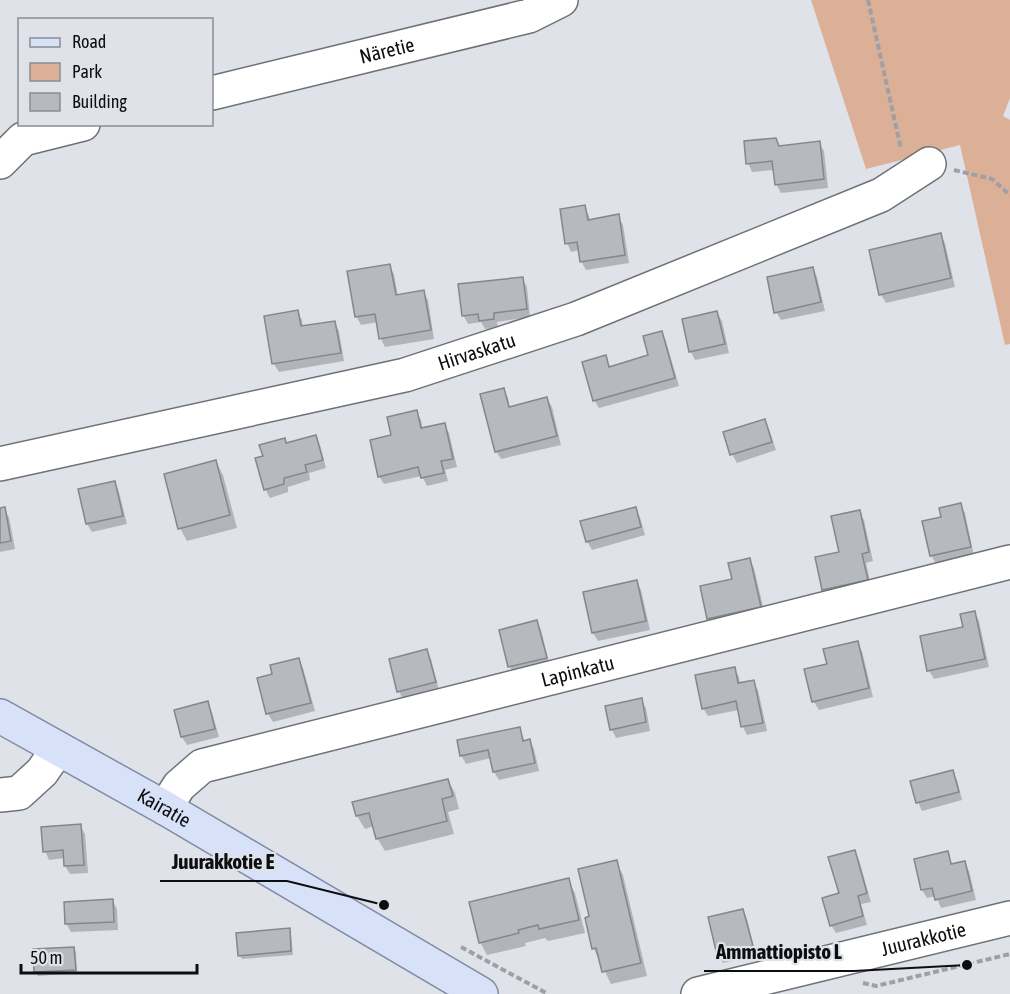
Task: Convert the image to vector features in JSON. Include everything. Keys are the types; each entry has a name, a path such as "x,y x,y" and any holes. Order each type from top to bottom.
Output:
{"main road":[{"name":"Kairatie","path":"0,716 165,808 477,993"}],"street":[{"name":"Näretie","path":"213,93 529,16 561,0"},
{"path":"0,162 23,139 75,126"},
{"name":"Hirvaskatu","path":"0,464 405,375 576,319 880,195 928,164"},
{"name":"Lapinkatu","path":"165,808 179,786 202,766 1010,562"},
{"path":"0,795 19,793 42,772 58,749"},
{"name":"Juurakkotie","path":"698,994 1010,918"}],"path":[{"path":"868,0 901,149 928,164 992,179 1010,195"}],"green space":[{"path":"811,0 1010,0 1010,98 1003,116 1010,120 1010,344 1005,345 960,145 866,169"}],"building":[{"path":"776,138 779,146 820,141 824,179 775,185 772,161 746,164 744,141"},
{"path":"585,205 588,220 619,214 625,255 580,262 577,242 565,244 560,209"},
{"path":"941,233 951,278 879,295 869,250"},
{"path":"390,264 396,295 424,290 431,330 379,339 375,314 355,317 347,271"},
{"path":"813,267 821,302 774,313 767,277"},
{"path":"523,277 527,309 494,313 494,319 479,321 478,314 462,316 458,284"},
{"path":"298,310 301,326 335,321 341,353 272,364 264,316"},
{"path":"717,311 725,344 689,352 682,319"},
{"path":"662,331 675,378 593,401 582,362 606,355 609,367 648,355 643,336"},
{"path":"504,388 509,407 547,397 557,436 495,452 480,394"},
{"path":"417,410 421,428 445,423 453,459 441,461 444,473 421,478 418,467 378,477 370,440 391,435 387,417"},
{"path":"765,419 772,442 730,455 723,432"},
{"path":"316,435 323,460 305,465 307,472 284,478 284,484 264,490 255,458 263,456 259,445 285,438 286,443"},
{"path":"216,460 230,515 178,529 164,474"},
{"path":"115,481 123,516 86,524 78,489"},
{"path":"961,503 971,547 930,556 922,521 941,517 939,508"},
{"path":"5,507 11,541 0,543 0,508"},
{"path":"636,507 641,527 586,542 580,521"},
{"path":"860,510 869,552 862,554 868,580 822,590 815,557 839,552 831,516"},
{"path":"750,558 761,607 707,619 700,586 732,579 728,563"},
{"path":"637,580 646,621 592,633 583,592"},
{"path":"975,611 985,659 927,671 920,636 963,627 960,614"},
{"path":"537,620 547,658 508,667 499,630"},
{"path":"858,641 869,688 812,702 804,669 827,664 823,649"},
{"path":"427,649 436,682 397,692 389,659"},
{"path":"299,658 311,703 266,714 257,678 272,674 270,665"},
{"path":"735,667 738,683 754,680 763,723 741,727 736,701 702,709 695,675"},
{"path":"642,698 646,722 610,730 605,706"},
{"path":"208,701 215,729 181,737 174,710"},
{"path":"520,727 523,741 530,739 535,763 493,772 488,750 460,756 457,740"},
{"path":"953,770 959,792 916,803 910,781"},
{"path":"448,779 453,796 442,799 447,821 376,839 369,813 356,816 352,802"},
{"path":"81,824 84,865 64,866 63,850 43,852 41,827"},
{"path":"855,850 867,893 858,896 863,916 830,926 822,898 839,893 828,857"},
{"path":"948,851 951,864 965,861 972,891 935,900 932,888 921,890 914,859"},
{"path":"617,860 641,963 602,972 596,948 592,949 585,918 589,916 578,869"},
{"path":"569,878 579,920 539,929 538,925 518,930 519,933 479,943 469,902"},
{"path":"113,899 114,922 65,924 64,902"},
{"path":"743,909 753,946 717,955 708,917"},
{"path":"290,928 291,951 238,956 236,933"},
{"path":"74,947 76,970 34,972 33,949"}],"place":[{"name":"Juurakkotie E","path":"384,905"},
{"name":"Ammattiopisto L","path":"967,965"}]}
